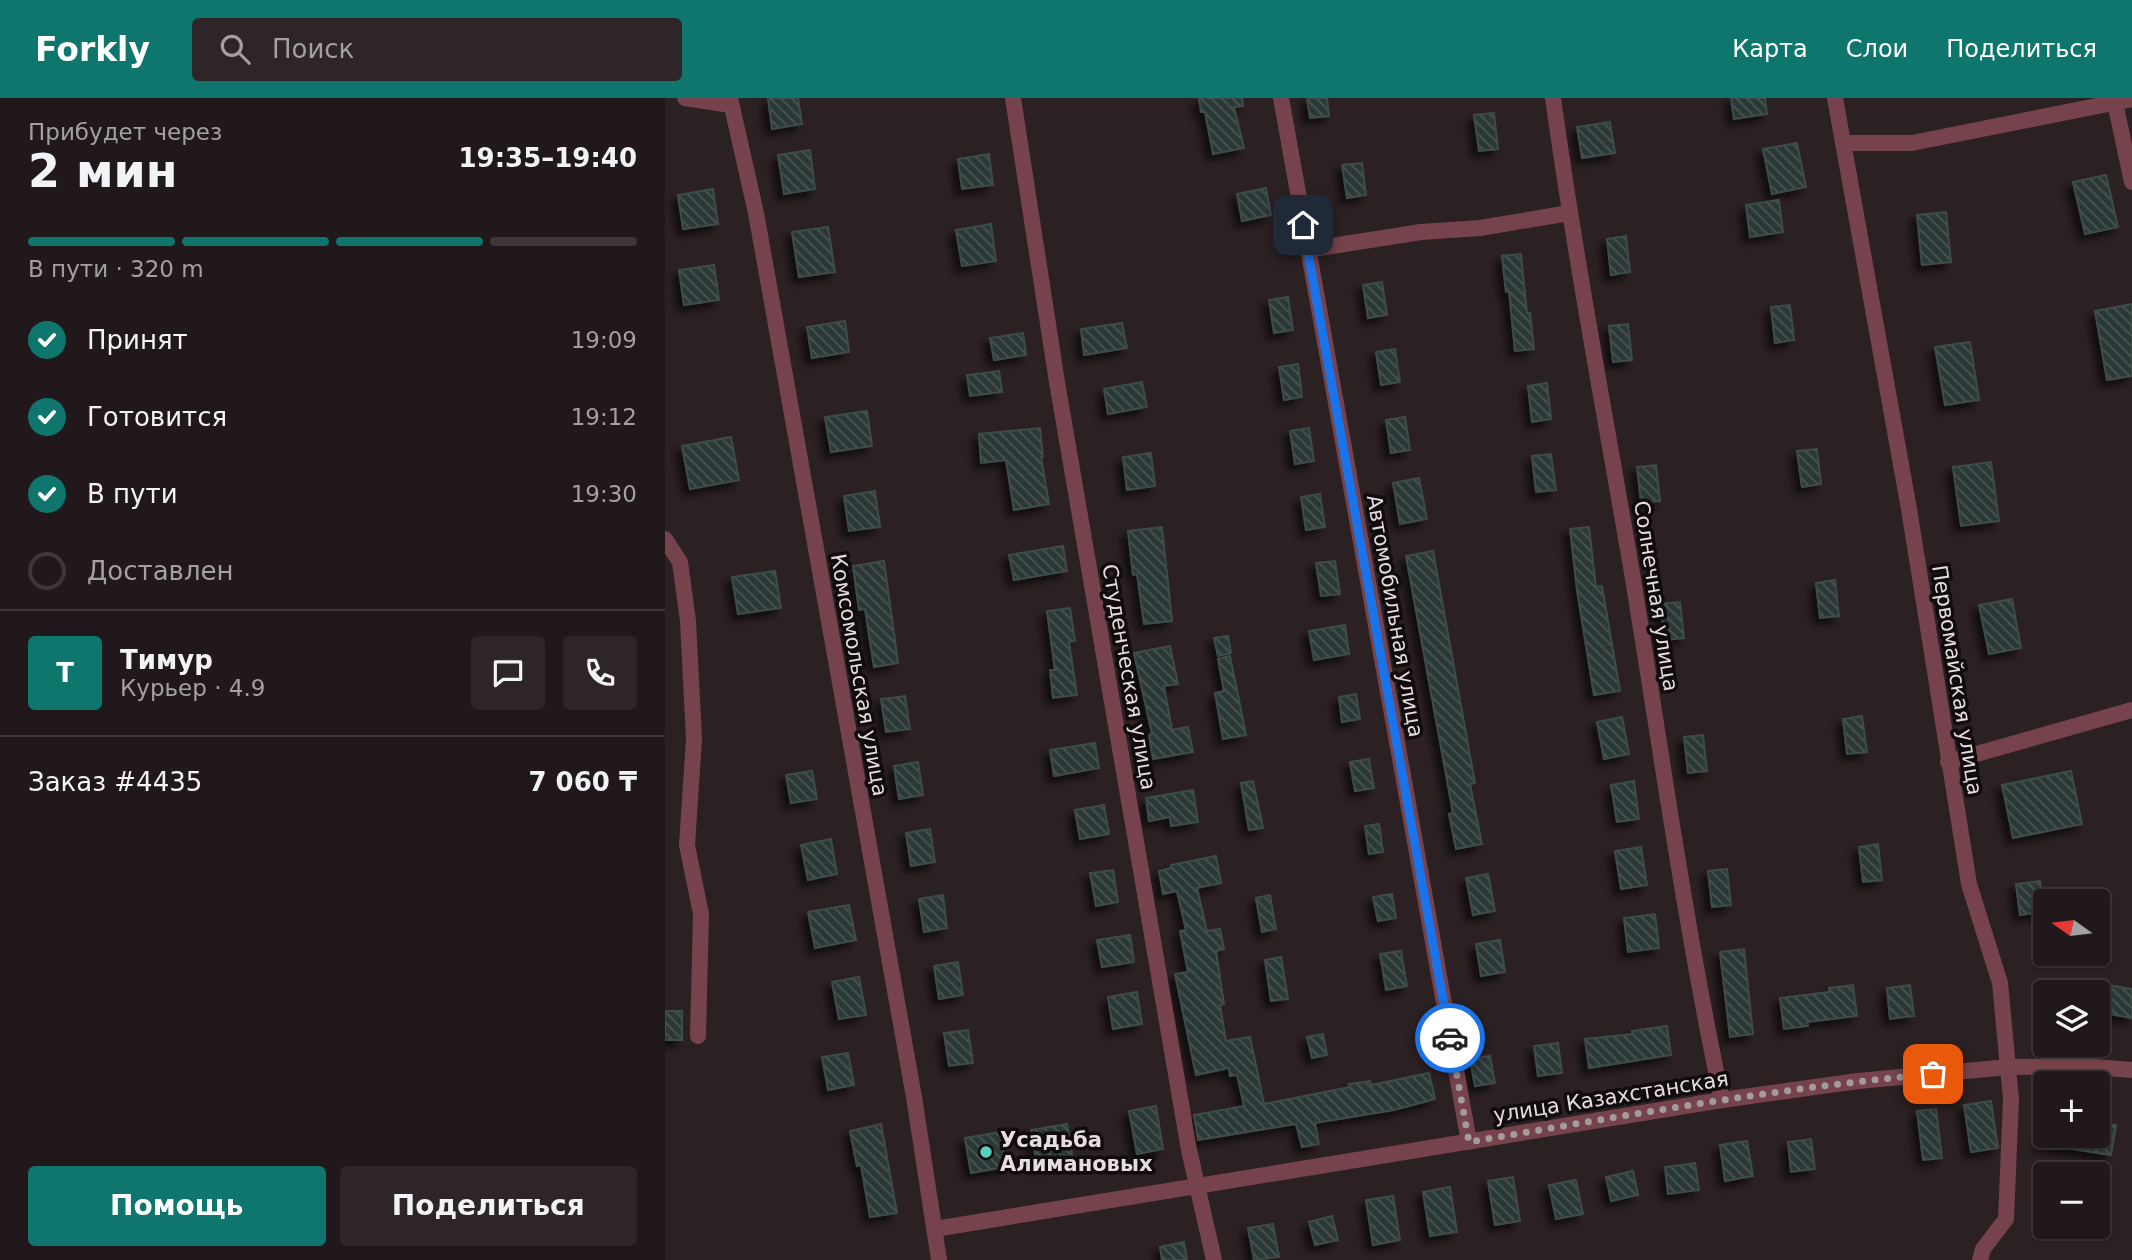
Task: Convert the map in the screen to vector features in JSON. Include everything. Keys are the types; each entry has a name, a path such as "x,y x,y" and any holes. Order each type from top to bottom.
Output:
{"street":[{"path":"685,98 730,102"},
{"name":"Студенческая улица","path":"1013,98 1057,382 1174,1064 1214,1260"},
{"name":"Автомобильная улица","path":"1281,98 1469,1142"},
{"name":"Солнечная улица","path":"1553,98 1569,213 1634,585 1693,947 1722,1100"},
{"name":"Первомайская улица","path":"1835,98 1909,509 1969,884 2000,983 2011,1099 2006,1219 1983,1249 1980,1260"},
{"path":"1844,143 1912,143 2114,100 2132,99"},
{"path":"2114,100 2132,182"},
{"name":"Комсомольская улица","path":"730,102 756,213 914,1097 939,1260"},
{"path":"1307,250 1421,232 1480,228 1569,213"},
{"path":"665,540 680,562 688,621 694,738 687,845 701,914 698,1036"},
{"path":"1948,762 2132,710"},
{"name":"улица Казахстанская","path":"935,1229 1722,1100 1858,1081 2009,1068 2084,1066 2132,1070"}],"building":[{"path":"768,98 798,98 802,124 772,129"},
{"path":"1199,98 1242,98 1243,106 1234,107 1244,148 1213,154 1205,112 1201,112"},
{"path":"1307,98 1327,98 1329,116 1310,118"},
{"path":"1731,98 1765,98 1767,114 1734,119"},
{"path":"1494,113 1498,149 1479,151 1474,115"},
{"path":"1610,122 1615,153 1582,158 1577,127"},
{"path":"1797,143 1806,187 1772,194 1763,149"},
{"path":"810,150 815,189 784,194 778,155"},
{"path":"989,154 993,185 962,189 958,159"},
{"path":"1362,163 1366,195 1347,198 1342,165"},
{"path":"2106,175 2118,227 2085,234 2073,182"},
{"path":"1266,188 1271,215 1242,221 1237,194"},
{"path":"713,189 718,224 683,229 678,195"},
{"path":"1779,200 1783,232 1750,237 1746,205"},
{"path":"1946,212 1951,262 1922,265 1917,215"},
{"path":"991,224 996,261 962,266 956,230"},
{"path":"828,227 835,272 799,277 792,232"},
{"path":"1626,236 1630,272 1611,275 1607,239"},
{"path":"1521,254 1534,349 1515,351 1509,291 1506,292 1502,256"},
{"path":"714,265 719,300 684,305 679,270"},
{"path":"1382,282 1387,315 1368,318 1363,285"},
{"path":"1288,297 1293,330 1274,333 1269,300"},
{"path":"2132,304 2132,376 2107,380 2095,311"},
{"path":"1790,305 1794,340 1775,343 1771,307"},
{"path":"845,321 849,352 812,358 807,327"},
{"path":"1122,323 1127,348 1084,355 1081,329"},
{"path":"1628,324 1632,360 1613,362 1609,326"},
{"path":"1023,333 1026,355 994,360 990,338"},
{"path":"1970,342 1979,400 1945,405 1935,347"},
{"path":"1395,349 1400,382 1381,385 1376,352"},
{"path":"1298,364 1302,397 1284,400 1279,367"},
{"path":"999,371 1002,392 970,396 967,375"},
{"path":"1142,382 1147,407 1108,414 1104,389"},
{"path":"1547,383 1551,419 1532,422 1528,386"},
{"path":"867,411 872,446 831,452 825,417"},
{"path":"1405,417 1410,450 1391,453 1386,420"},
{"path":"1040,428 1041,457 1049,504 1014,510 1006,460 981,463 979,434"},
{"path":"1309,428 1314,461 1295,464 1290,431"},
{"path":"731,437 739,480 690,489 682,446"},
{"path":"1817,449 1821,484 1802,487 1797,451"},
{"path":"1151,453 1155,486 1127,490 1123,457"},
{"path":"1551,454 1556,490 1536,492 1532,456"},
{"path":"1991,462 1999,521 1961,526 1953,467"},
{"path":"1656,465 1660,501 1641,503 1637,467"},
{"path":"1419,478 1427,519 1400,524 1393,483"},
{"path":"875,491 880,527 849,531 844,496"},
{"path":"1320,494 1325,527 1306,530 1301,497"},
{"path":"1162,527 1172,621 1144,624 1137,574 1133,575 1128,531"},
{"path":"1589,527 1596,587 1602,586 1620,691 1594,695 1570,529"},
{"path":"1063,546 1067,571 1014,580 1009,555"},
{"path":"1433,551 1475,783 1470,784 1482,844 1456,849 1449,814 1453,813 1406,556"},
{"path":"884,561 898,663 874,667 865,609 859,610 853,566"},
{"path":"1335,561 1340,594 1321,596 1316,563"},
{"path":"775,571 781,608 738,614 732,577"},
{"path":"1835,580 1839,616 1820,618 1816,583"},
{"path":"2012,599 2021,648 1989,654 1979,605"},
{"path":"1680,602 1684,638 1665,640 1660,604"},
{"path":"1070,608 1075,641 1069,642 1077,695 1053,698 1050,670 1055,670 1047,611"},
{"path":"1345,625 1349,654 1314,660 1309,631"},
{"path":"1228,636 1231,653 1218,656 1214,638"},
{"path":"1170,646 1178,684 1164,686 1172,730 1188,727 1193,752 1153,759 1149,735 1152,734 1134,653"},
{"path":"1230,656 1246,735 1223,739 1215,693 1224,691 1218,659"},
{"path":"1356,694 1360,719 1342,722 1339,697"},
{"path":"905,696 910,729 886,732 881,699"},
{"path":"1862,716 1867,752 1847,754 1843,719"},
{"path":"1622,717 1629,754 1604,759 1597,722"},
{"path":"1703,735 1707,771 1688,773 1684,737"},
{"path":"1095,743 1099,768 1054,776 1050,750"},
{"path":"1369,759 1374,788 1355,791 1350,762"},
{"path":"918,762 923,795 899,799 894,766"},
{"path":"812,771 817,799 791,803 786,775"},
{"path":"2071,771 2082,824 2013,838 2002,785"},
{"path":"1253,781 1263,828 1249,830 1241,783"},
{"path":"1634,781 1639,819 1617,822 1611,785"},
{"path":"1193,790 1198,822 1171,826 1170,817 1149,821 1146,798"},
{"path":"1104,805 1109,834 1080,839 1075,810"},
{"path":"1379,824 1383,852 1369,854 1365,826"},
{"path":"930,829 935,862 911,866 906,833"},
{"path":"831,839 837,874 808,880 801,845"},
{"path":"1878,844 1882,880 1863,882 1859,847"},
{"path":"1641,847 1647,885 1621,889 1615,851"},
{"path":"1216,856 1221,883 1197,888 1207,931 1220,929 1224,949 1216,951 1226,1041 1250,1037 1264,1104 1350,1087 1349,1084 1370,1081 1371,1085 1429,1073 1435,1099 1394,1110 1315,1123 1319,1144 1302,1147 1296,1124 1198,1140 1194,1115 1244,1106 1237,1075 1230,1076 1229,1068 1196,1075 1175,974 1188,972 1180,931 1186,930 1177,891 1163,894 1159,871 1171,868 1171,865"},
{"path":"1727,869 1731,905 1712,907 1708,871"},
{"path":"1113,870 1118,902 1096,906 1090,873"},
{"path":"1488,874 1495,911 1473,915 1466,878"},
{"path":"2040,881 2041,889 2033,889 2033,913 2020,915 2016,884"},
{"path":"1392,894 1396,918 1378,921 1373,897"},
{"path":"943,895 947,928 924,932 919,899"},
{"path":"1270,895 1276,929 1262,932 1256,898"},
{"path":"849,905 856,940 815,948 808,912"},
{"path":"1655,914 1659,948 1628,952 1624,918"},
{"path":"1130,935 1134,962 1102,967 1097,940"},
{"path":"1500,940 1505,972 1481,976 1476,944"},
{"path":"1744,949 1753,1034 1730,1037 1720,952"},
{"path":"1401,951 1407,986 1386,990 1380,954"},
{"path":"1281,957 1288,999 1271,1001 1265,960"},
{"path":"958,962 963,995 939,999 934,966"},
{"path":"859,977 866,1015 839,1019 832,982"},
{"path":"1853,985 1857,1016 1807,1022 1808,1026 1784,1029 1780,998 1829,992 1829,988"},
{"path":"1910,985 1914,1016 1890,1019 1887,988"},
{"path":"2110,985 2132,989 2132,1018 2110,1014"},
{"path":"1137,992 1142,1024 1113,1029 1108,997"},
{"path":"665,1011 682,1011 682,1040 665,1040"},
{"path":"1667,1026 1671,1055 1589,1068 1585,1039 1633,1034 1632,1031"},
{"path":"968,1030 973,1063 949,1066 944,1033"},
{"path":"1323,1034 1327,1055 1312,1058 1307,1037"},
{"path":"1558,1043 1562,1073 1538,1076 1534,1046"},
{"path":"848,1053 854,1085 828,1090 822,1057"},
{"path":"1490,1056 1495,1083 1475,1086 1470,1059"},
{"path":"1991,1101 1998,1148 1971,1152 1964,1105"},
{"path":"1156,1106 1163,1149 1137,1154 1129,1111"},
{"path":"1936,1109 1942,1158 1923,1160 1917,1111"},
{"path":"881,1124 897,1213 870,1217 861,1165 857,1166 850,1131"},
{"path":"1067,1124 1073,1160 1037,1166 1031,1130"},
{"path":"2110,1124 2116,1125 2111,1155 2066,1148 2110,1148"},
{"name":"Усадьба Алимановых","path":"1000,1132 1006,1167 971,1173 965,1138"},
{"path":"1811,1139 1815,1169 1791,1172 1788,1142"},
{"path":"1747,1141 1753,1176 1725,1181 1720,1145"},
{"path":"1695,1163 1699,1190 1668,1194 1665,1167"},
{"path":"1633,1171 1638,1195 1611,1201 1606,1177"},
{"path":"1513,1177 1520,1221 1495,1225 1488,1181"},
{"path":"1576,1180 1583,1214 1556,1219 1549,1185"},
{"path":"1450,1187 1457,1232 1430,1236 1423,1192"},
{"path":"1393,1196 1400,1240 1373,1245 1366,1200"},
{"path":"1332,1216 1338,1240 1315,1245 1309,1222"},
{"path":"1273,1224 1279,1257 1254,1260 1248,1228"},
{"path":"1184,1242 1187,1260 1162,1260 1160,1247"}],"way so far":[{"path":"1450,1038 1469,1142 1722,1100 1858,1081 1933,1074"}],"place":[{"name":"Усадьба Алимановых","path":"986,1152"}],"route":[{"path":"1303,225 1450,1038"}]}
